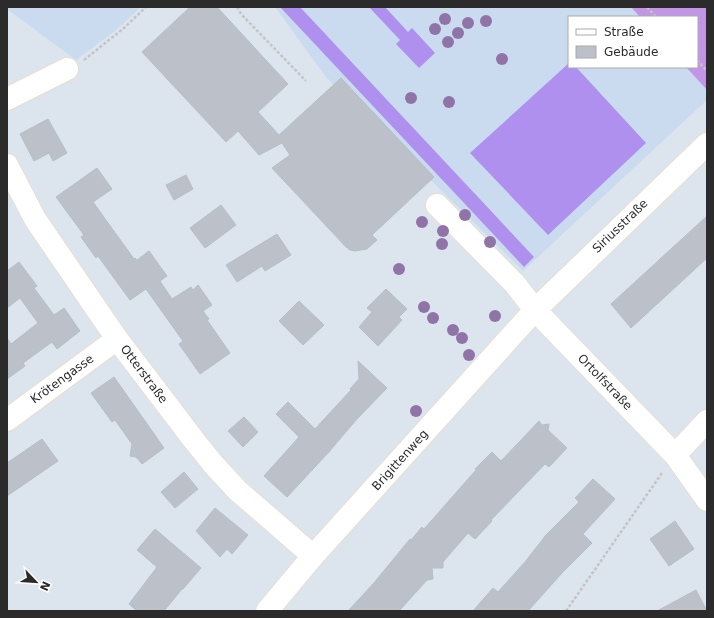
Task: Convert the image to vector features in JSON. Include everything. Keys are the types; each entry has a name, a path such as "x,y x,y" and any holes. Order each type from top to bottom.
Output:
{"street":[{"path":"7,99 67,69"},
{"name":"Siriusstraße","path":"535,310 707,144"},
{"name":"Otterstraße","path":"7,165 35,219 118,339 213,464 237,490 313,556"},
{"name":"Ortolfstraße","path":"437,205 516,284 535,310 675,455 707,500"},
{"name":"Brigittenweg","path":"266,611 313,556 535,310"},
{"name":"Krötengasse","path":"7,420 118,339"},
{"path":"675,455 707,421"}],"path":[{"path":"67,69 82,61 124,28 146,7"},
{"path":"237,7 241,14 306,81"},
{"path":"647,7 655,16"},
{"path":"698,61 707,71"},
{"path":"566,611 675,455"}],"shaded area":[{"path":"7,7 141,7 115,31 76,60 7,9"},
{"path":"275,7 631,7 639,16 568,16 568,68 687,68 707,90 707,100 523,271 326,77"},
{"path":"280,7 300,7 534,257 524,267"},
{"path":"369,7 385,7 408,32 412,28 435,53 419,68 396,44 400,40"},
{"path":"631,7 707,7 707,90 687,68 698,68 698,16 639,16"},
{"path":"568,64 568,68 577,68 646,143 548,235 470,153"}],"building":[{"path":"190,7 217,7 288,84 258,112 279,135 341,78 434,177 372,235 377,240 367,249 355,251 346,247 272,168 290,155 282,143 259,155 238,131 226,142 142,52"},
{"path":"48,119 67,153 53,161 49,153 34,161 20,134"},
{"path":"97,168 112,189 93,202 134,259 135,258 137,260 149,251 167,276 160,281 172,299 191,287 193,290 198,285 212,305 203,311 209,319 207,320 230,353 200,374 179,344 183,341 146,289 130,300 98,256 96,258 81,237 84,235 56,197"},
{"path":"186,175 193,189 174,200 166,185"},
{"path":"221,205 236,225 205,248 190,228"},
{"path":"707,216 707,258 631,328 611,304"},
{"path":"277,234 291,255 265,271 262,266 237,282 226,265"},
{"path":"19,262 37,286 34,288 54,315 64,308 80,331 57,349 52,342 23,363 25,366 7,379 7,338 11,344 38,323 20,298 7,308 7,271"},
{"path":"386,289 407,309 399,317 402,320 378,346 359,327 372,312 367,308"},
{"path":"299,301 324,325 303,345 279,321"},
{"path":"358,361 387,388 356,420 287,497 264,476 299,437 276,414 288,402 315,429 351,390 350,389 359,379"},
{"path":"114,377 164,448 142,464 136,457 130,456 132,444 115,420 112,422 91,393"},
{"path":"244,417 258,432 243,447 228,431"},
{"path":"539,421 542,425 549,424 548,430 567,448 549,467 545,464 491,520 492,521 475,539 468,533 443,562 443,568 432,568 433,579 427,580 399,611 348,611 373,584 410,539 411,540 422,527 424,529 476,470 475,469 492,452 501,461"},
{"path":"42,439 58,461 7,496 7,463"},
{"path":"184,472 198,489 175,508 161,492"},
{"path":"593,479 615,499 583,534 592,543 562,573 528,611 473,611 493,588 498,592 525,562 546,535 579,502 575,498"},
{"path":"215,508 248,535 232,554 227,549 220,557 196,531"},
{"path":"675,521 694,549 669,566 650,539"},
{"path":"155,529 201,568 164,611 137,611 129,604 157,567 137,550"},
{"path":"696,590 707,611 657,611"}]}
